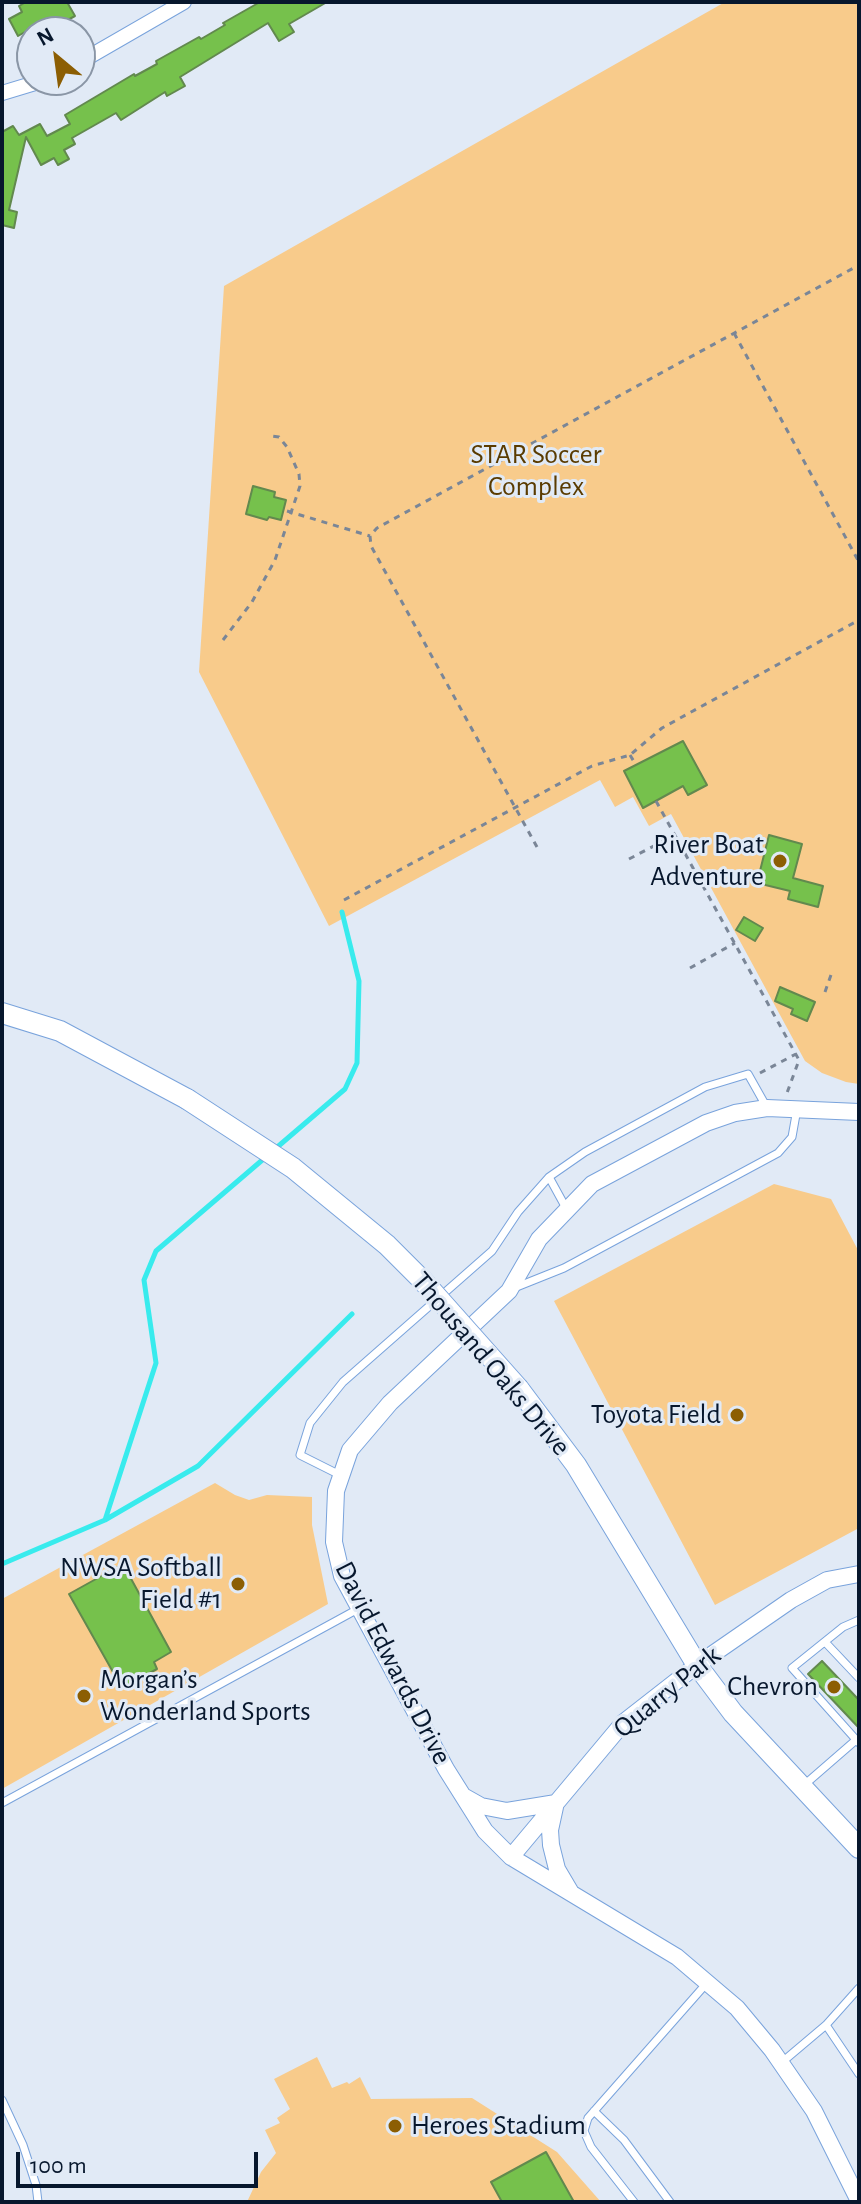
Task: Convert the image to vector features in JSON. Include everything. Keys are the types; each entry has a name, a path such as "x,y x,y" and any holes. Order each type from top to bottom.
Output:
{"main road":[{"name":"Thousand Oaks Drive","path":"2,1013 60,1031 187,1099 293,1168 387,1245 519,1389 576,1465 697,1665 733,1713 859,1848"}],"street":[{"path":"96,53 184,2"},
{"name":"David Edwards Drive","path":"858,1115 767,1108 735,1113 706,1123 592,1184 539,1239 509,1291 390,1403 350,1450 336,1491 334,1542 342,1576 461,1795 485,1831 511,1857 677,1957 737,2008 814,2111 859,2201"},
{"name":"Quarry Park","path":"511,1857 624,1722 697,1665 791,1600 827,1580 859,1574"},
{"path":"461,1795 481,1806 507,1811 556,1803 550,1830 551,1845 557,1869 571,1892"}],"lane":[{"path":"342,1476 300,1455 310,1423 343,1382 492,1251 518,1212 549,1177 585,1152 705,1087 748,1074 767,1108"},
{"path":"509,1291 564,1268 778,1153 792,1137 791,1109"},
{"path":"549,1177 566,1208"},
{"path":"2,1803 360,1608"},
{"path":"802,1788 858,1741 792,1668 843,1627 859,1620"},
{"path":"825,1642 859,1678"},
{"path":"634,2202 591,2147 584,2131 588,2118 707,1983"},
{"path":"781,2063 826,2025 859,1988"},
{"path":"826,2025 859,2074"},
{"path":"2,2100 23,2145 38,2202"},
{"path":"594,2111 624,2140 670,2202"}],"path":[{"path":"537,847 371,546 370,536 377,528 859,265"},
{"path":"734,333 859,562"},
{"path":"223,640 261,587 275,560 300,486 299,474 282,439 271,436"},
{"path":"289,512 370,536"},
{"path":"344,900 592,766 630,755 662,728 859,620"},
{"path":"630,755 636,765"},
{"path":"656,801 799,1060 788,1090 791,1109"},
{"path":"629,859 675,835"},
{"path":"690,968 735,943"},
{"path":"825,992 832,972"},
{"path":"750,1078 796,1054"}],"green space":[{"name":"STAR Soccer Complex","path":"725,2 859,2 859,1084 822,1073 805,1061 671,814 649,826 633,797 615,807 600,780 329,926 199,672 224,286"},
{"name":"Toyota Field","path":"774,1184 831,1199 859,1252 859,1528 715,1605 554,1301"},
{"name":"Morgan’s Wonderland Sports","path":"215,1483 249,1500 267,1495 312,1497 312,1525 328,1604 2,1789 2,1599"},
{"name":"Heroes Stadium","path":"317,2057 332,2088 347,2082 349,2084 360,2077 371,2099 472,2098 557,2152 601,2202 247,2202 261,2172 276,2153 265,2130 280,2123 277,2118 290,2109 274,2079"}],"building":[{"path":"26,2 67,2 75,16 16,16 16,32 9,19 22,12 19,6"},
{"path":"260,2 327,2 289,24 294,32 279,41 268,23 180,77 185,86 167,96 165,92 121,120 116,113 72,138 75,144 64,150 69,159 58,165 54,158 41,165 26,137 9,210 17,212 14,228 2,225 2,132 13,126 19,135 40,124 47,136 70,124 65,115 134,74 157,64 156,61 199,37 201,39"},
{"path":"253,486 275,492 274,497 286,500 281,520 246,514"},
{"path":"683,741 707,785 688,795 683,786 643,808 624,771"},
{"name":"River Boat Adventure","path":"769,835 802,844 793,878 823,886 818,907 788,899 790,891 757,883"},
{"path":"744,917 763,928 755,941 736,930"},
{"path":"780,987 815,1002 807,1021 791,1014 793,1009 775,1001"},
{"path":"123,1564 171,1652 154,1662 157,1669 122,1688 69,1594"},
{"name":"Chevron","path":"822,1661 859,1700 859,1728 808,1674"},
{"path":"546,2152 574,2202 502,2202 491,2182"}],"waterway":[{"path":"275,1149 345,1089 357,1063 359,981 342,912"},
{"path":"105,1520 156,1363 144,1280 156,1251 267,1156"},
{"path":"2,1564 105,1520 198,1466 352,1314"}],"place":[{"name":"River Boat Adventure","path":"780,861"},
{"name":"Toyota Field","path":"737,1415"},
{"name":"NWSA Softball Field #1","path":"238,1584"},
{"name":"Chevron","path":"834,1687"},
{"name":"Morgan’s Wonderland Sports","path":"84,1696"},
{"name":"Heroes Stadium","path":"395,2126"}]}
